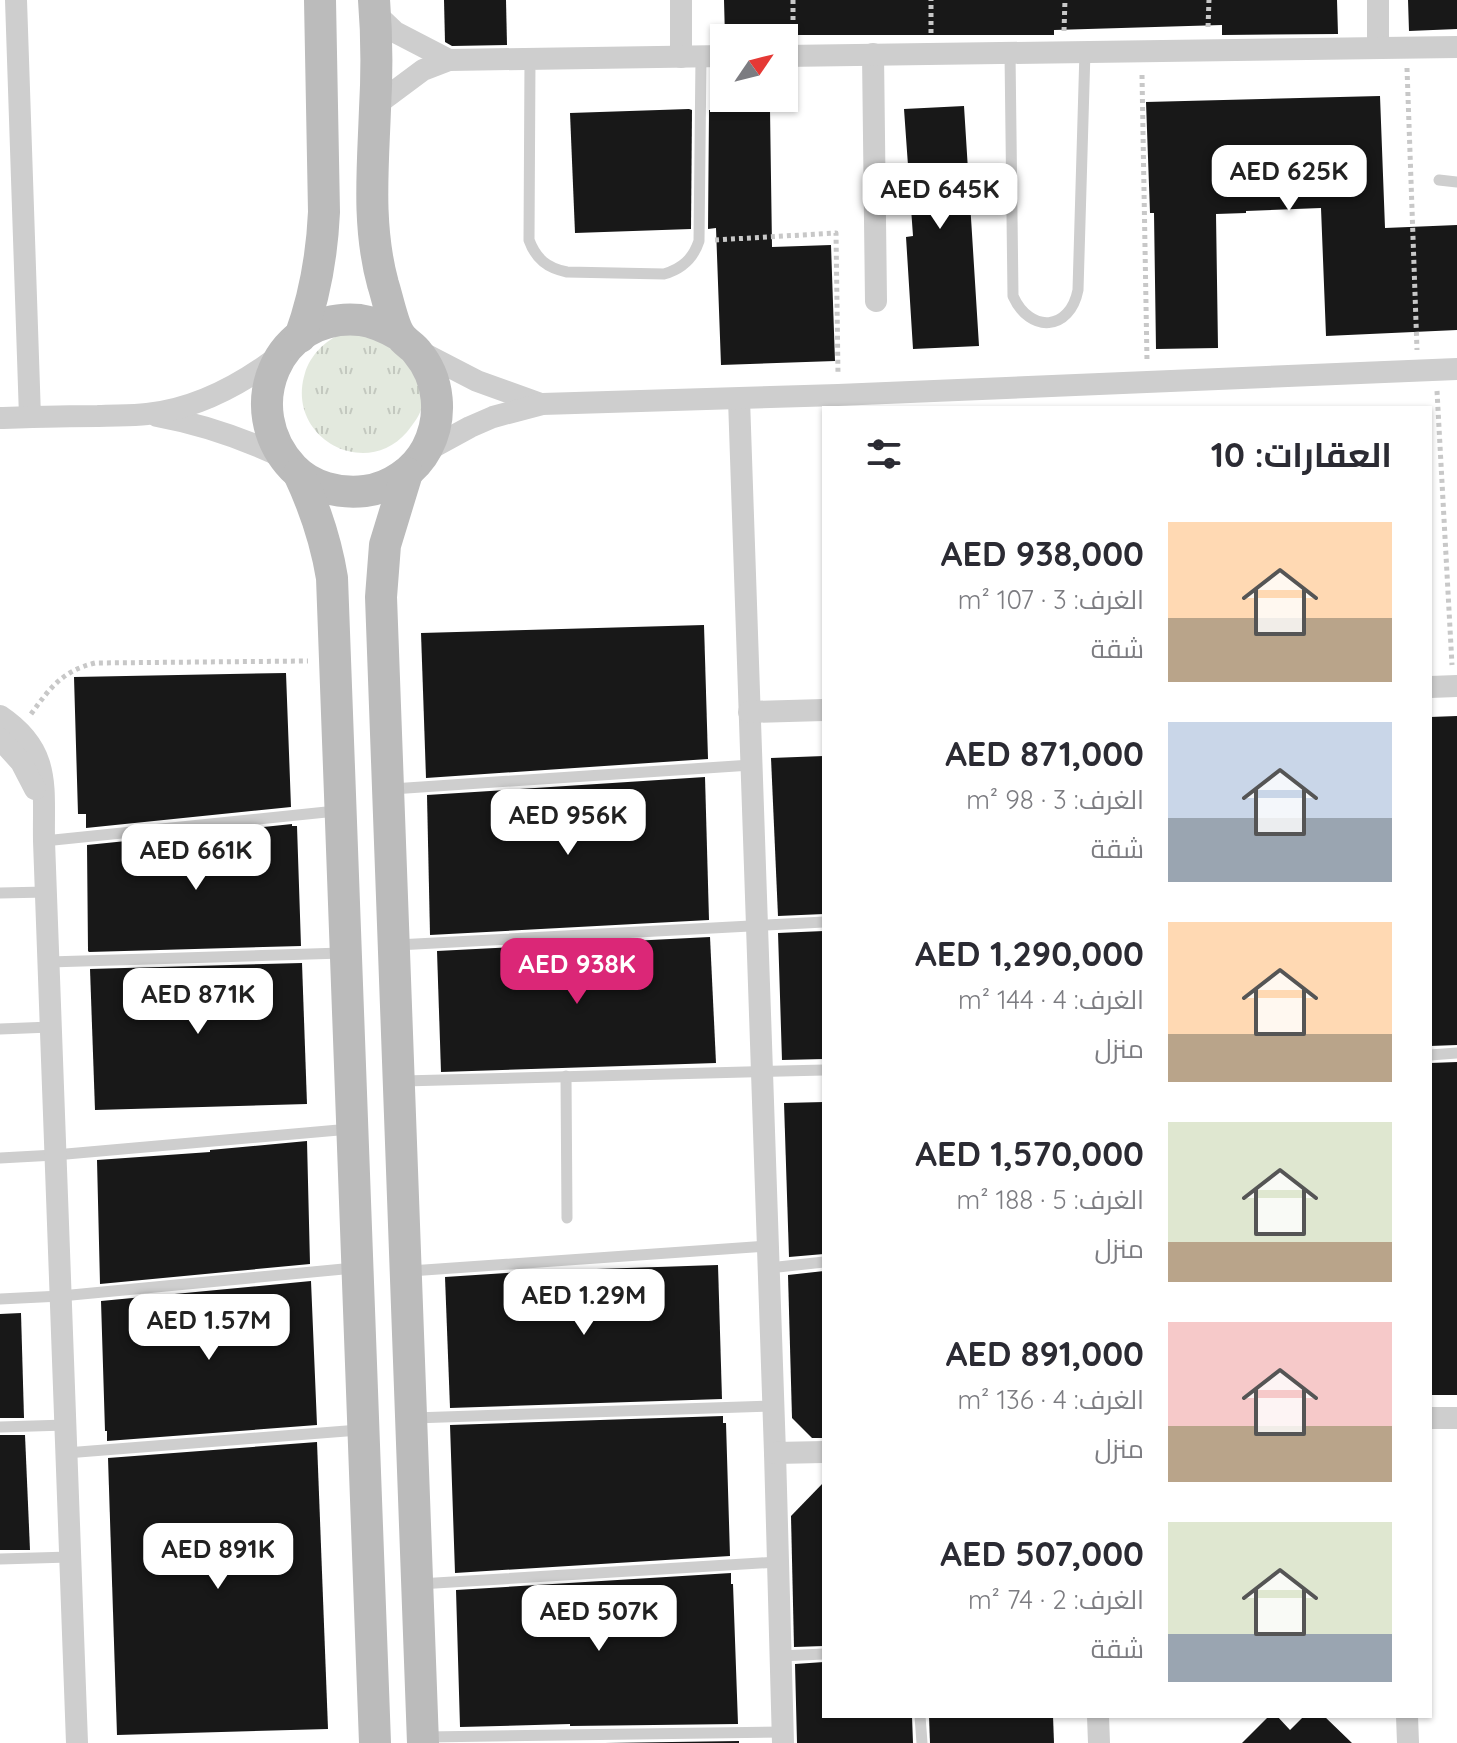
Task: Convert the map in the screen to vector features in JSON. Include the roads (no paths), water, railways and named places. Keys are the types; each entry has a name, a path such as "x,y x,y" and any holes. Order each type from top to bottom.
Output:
{"main road":[{"path":"320,0 323,244 311,308 294,343 276,365 266,402 267,421 273,440 291,466 321,525 332,578 375,1743"},
{"path":"374,6 376,105 372,193 382,279 408,342 428,367 436,388 438,410 434,431 416,462 391,521 382,570 381,597 423,1740"},
{"path":"294,343 318,327 338,321 360,320 380,325 408,342"},
{"path":"291,466 325,487 353,493 391,484 416,462"},
{"path":"358,1268 374,1270 385,1281 388,1360 395,1382 410,1410"}],"street":[{"path":"16,0 10,100 30,417"},
{"path":"681,0 691,57"},
{"path":"1378,0 1378,48"},
{"path":"374,6 395,32 449,60"},
{"path":"798,56 1457,47"},
{"path":"873,54 876,301"},
{"path":"376,105 423,70 449,60 710,56"},
{"path":"408,342 477,381 542,404"},
{"path":"0,418 148,414 178,408 208,398 263,368 294,343"},
{"path":"416,462 447,438 493,417 542,404 739,399 1437,370"},
{"path":"739,399 783,1737"},
{"path":"148,414 230,434 291,466"},
{"path":"1432,687 1455,686"},
{"path":"749,712 822,710"},
{"path":"0,716 39,797 44,817 77,1743"},
{"path":"1432,1418 1457,1418"},
{"path":"775,1453 822,1452"},
{"path":"1098,1718 1099,1743"},
{"path":"1407,1718 1408,1743"}],"lane":[{"path":"1010,53 1013,296 1018,309 1042,323 1055,321 1067,314 1075,303 1078,290 1085,51"},
{"path":"530,59 529,240 533,252 542,263 554,270 664,274 690,259 699,241 691,57"},
{"path":"1439,180 1457,182"},
{"path":"388,790 751,765"},
{"path":"44,841 341,810"},
{"path":"0,893 46,892"},
{"path":"394,945 822,922"},
{"path":"49,962 346,953"},
{"path":"0,1029 51,1027"},
{"path":"1432,1055 1457,1053"},
{"path":"399,1081 822,1070"},
{"path":"566,1076 567,1218"},
{"path":"0,1158 353,1129"},
{"path":"406,1271 768,1257 822,1262"},
{"path":"0,1299 358,1268"},
{"path":"410,1410 773,1406"},
{"path":"0,1427 66,1425"},
{"path":"66,1453 363,1429"},
{"path":"0,1559 70,1557"},
{"path":"417,1584 778,1562"},
{"path":"780,1656 822,1654"},
{"path":"920,1718 922,1743"},
{"path":"423,1740 783,1737"}]}
